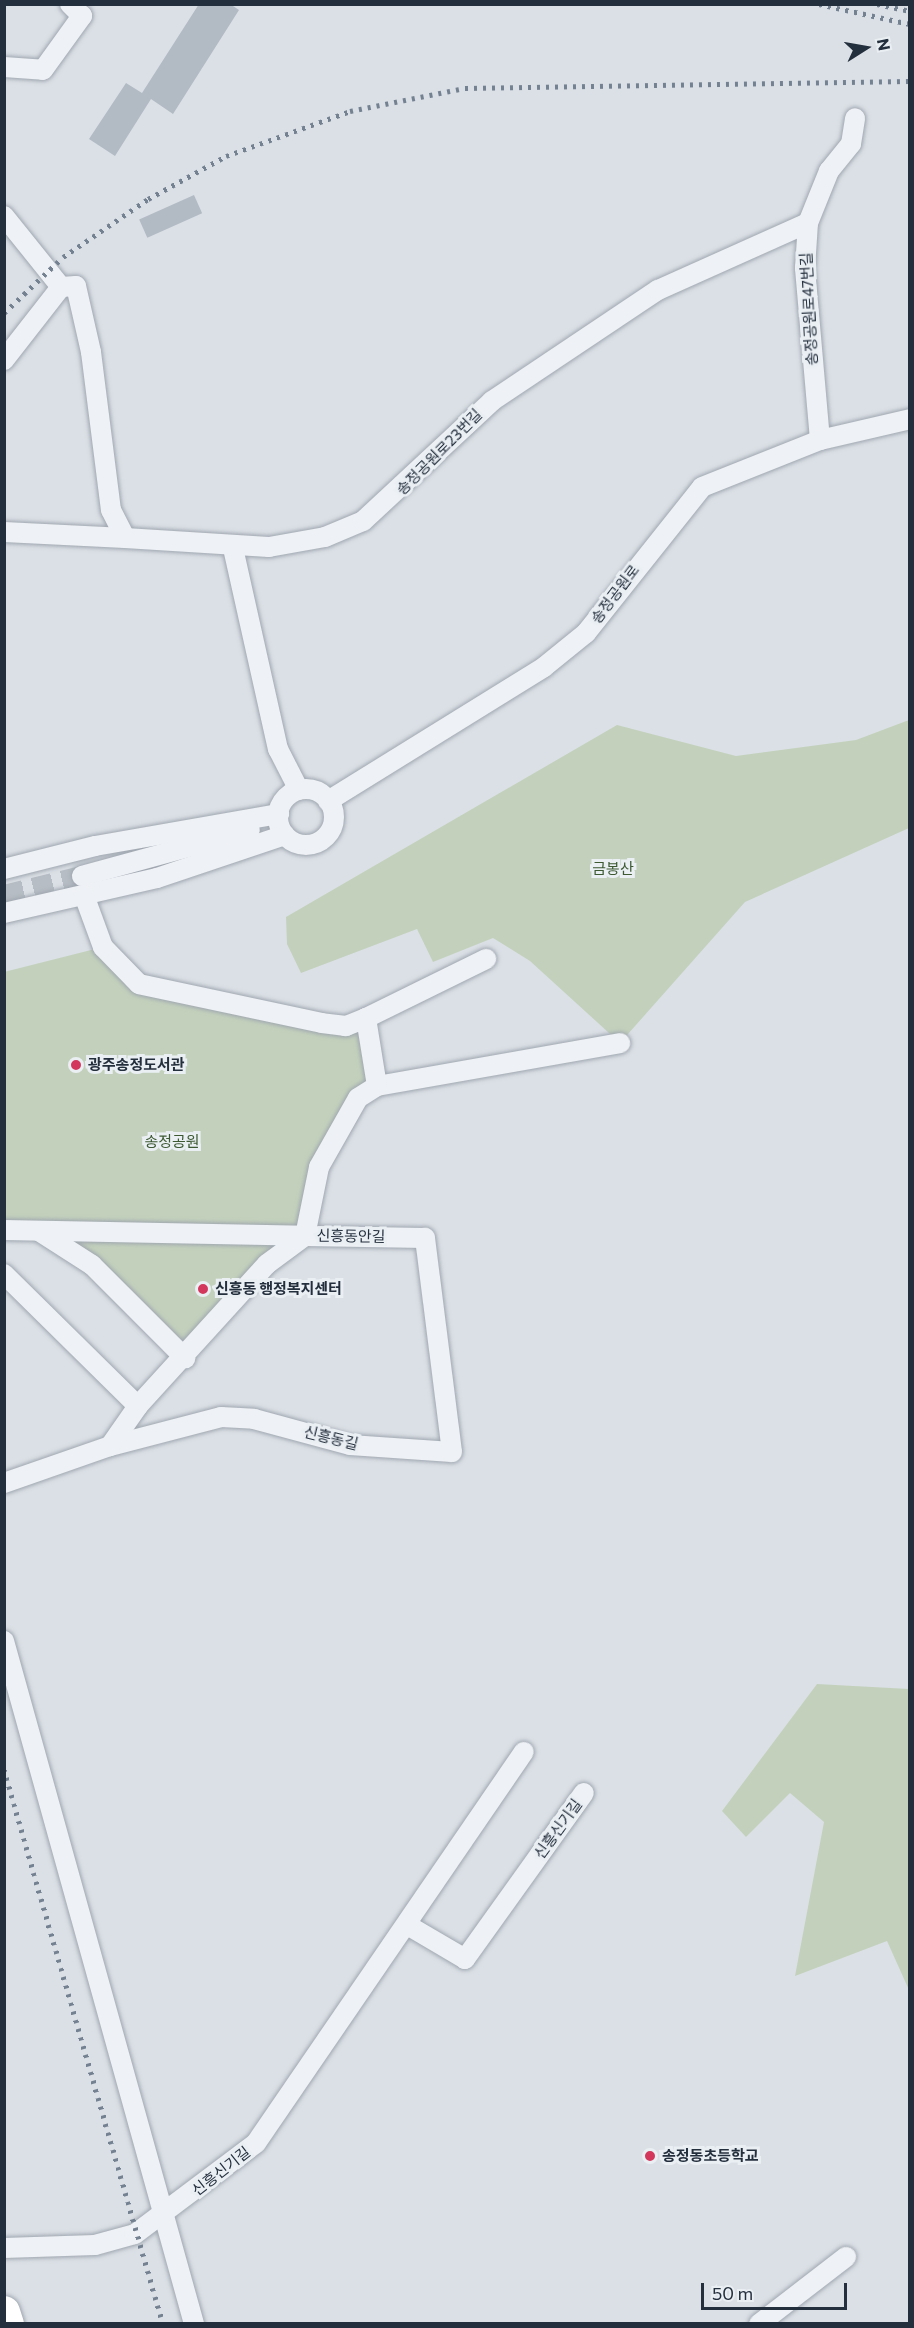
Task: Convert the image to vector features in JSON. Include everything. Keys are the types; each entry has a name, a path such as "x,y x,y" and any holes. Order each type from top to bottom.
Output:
{"main road":[{"path":"4,2312 8,2324"}],"street":[{"path":"4,67 43,70 82,16 70,4"},
{"name":"송정공원로47번길","path":"820,440 805,268 808,223 829,171 851,144 855,118"},
{"path":"4,216 61,287"},
{"name":"송정공원로23번길","path":"4,532 125,538 233,548 325,537 363,522 492,401 658,290 808,223"},
{"path":"4,360 61,287 76,286 91,352 111,510 125,538"},
{"name":"송정공원로","path":"328,801 544,667 586,633 702,487 820,440 909,419"},
{"path":"233,548 278,748 299,790"},
{"path":"299,790 317,792 328,801 333,822 325,838 300,845 281,824 284,801 299,790"},
{"path":"4,869 94,846 281,824"},
{"path":"82,876 281,824"},
{"path":"4,913 84,895 281,824"},
{"path":"84,895 104,947 139,984 322,1023 346,1026 486,959"},
{"path":"366,1018 377,1086"},
{"path":"4,1230 305,1236 319,1167 358,1098 377,1086 620,1043"},
{"path":"39,1231 92,1266 185,1358"},
{"name":"신흥동안길","path":"110,1446 138,1407 185,1358 267,1264 305,1236 425,1238"},
{"name":"신흥동길","path":"4,1483 110,1446 236,1417 350,1445 452,1452 425,1238"},
{"path":"4,1274 138,1407"},
{"path":"4,1641 194,2324"},
{"name":"신흥신기길","path":"4,2248 113,2242 163,2215 256,2143 409,1926 524,1752"},
{"name":"신흥신기길","path":"409,1926 465,1959 584,1793"},
{"path":"759,2324 846,2257"}],"green space":[{"name":"금봉산","path":"909,720 909,828 745,902 620,1043 530,961 493,938 433,962 417,929 301,973 287,944 286,917 617,725 736,756 856,740"},
{"name":"송정공원","path":"103,947 139,984 322,1023 366,1018 377,1086 319,1167 305,1236 185,1358 39,1231 5,1230 4,972"},
{"path":"817,1684 909,1689 909,1990 887,1941 795,1976 824,1822 790,1793 746,1837 722,1811"}],"building":[{"path":"199,4 230,4 239,10 173,114 151,99 115,156 89,139 126,83 142,93"},
{"path":"194,195 202,213 147,238 139,219"}],"tunnel":[{"path":"4,895 82,876"}],"railway":[{"path":"819,4 910,24"},
{"path":"877,4 910,11"},
{"path":"4,313 63,257 148,199 226,156 350,111 465,88 910,81"},
{"path":"4,1769 163,2324"}],"place":[{"name":"광주송정도서관","path":"76,1065"},
{"name":"신흥동 행정복지센터","path":"203,1289"},
{"name":"송정동초등학교","path":"650,2156"}]}
